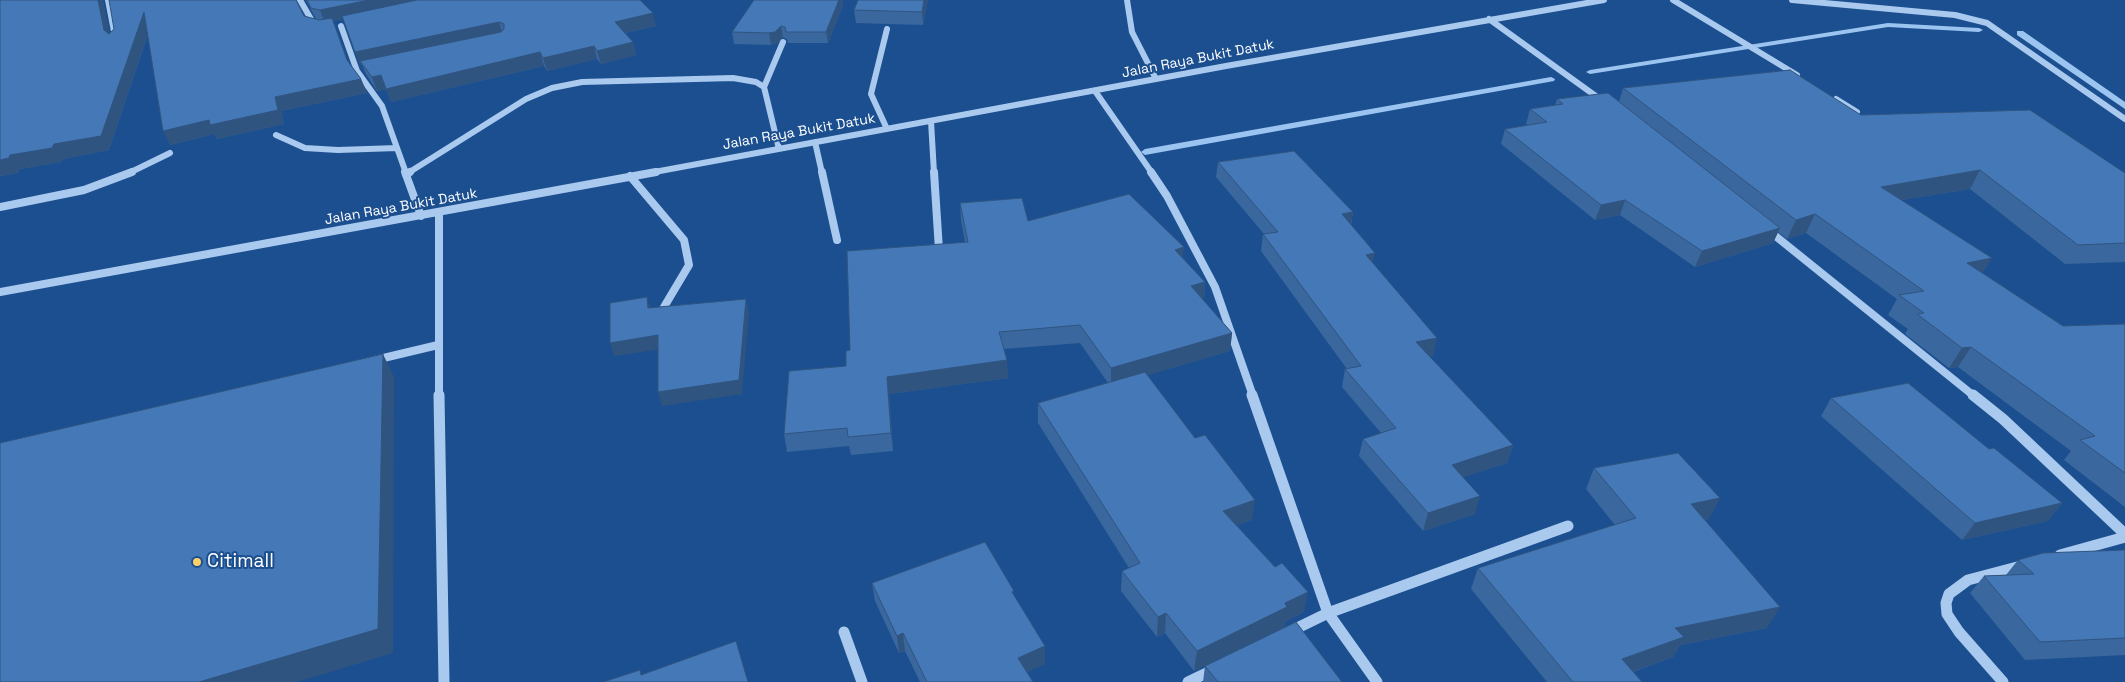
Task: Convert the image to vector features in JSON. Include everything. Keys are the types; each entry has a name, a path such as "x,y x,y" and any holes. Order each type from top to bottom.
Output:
{"street":[{"path":"108,0 116,42"},
{"path":"300,0 313,25 320,28"},
{"path":"1126,0 1132,32 1156,79"},
{"name":"Jalan Raya Bukit Datuk","path":"0,292 439,213 1156,79 1604,0"},
{"path":"1673,0 1807,81"},
{"path":"1792,0 1955,15 1987,22 2125,119"},
{"path":"1489,19 1577,80 1616,110"},
{"path":"332,28 351,24"},
{"path":"341,26 357,71 382,106 421,216"},
{"path":"887,29 871,94 872,102 887,129"},
{"path":"779,149 764,87 783,42"},
{"path":"357,71 366,69"},
{"path":"406,175 526,98 567,84 733,78 747,79 764,87"},
{"path":"1095,91 1167,196 1215,287 1328,613 1377,682"},
{"path":"1832,97 1857,112"},
{"path":"931,121 939,250"},
{"path":"276,135 305,148 338,150 397,148"},
{"path":"815,142 836,240"},
{"path":"0,207 84,190 133,172 170,154"},
{"path":"630,176 684,240 689,265 664,307"},
{"path":"439,213 438,345 444,682"},
{"path":"1762,225 2004,419 2125,535 2051,557"},
{"path":"370,361 438,345"},
{"path":"1275,639 1328,613 1568,526"},
{"path":"2003,682 1958,632 1947,614 1946,603 1949,594 1968,580 2033,562"},
{"path":"844,632 862,682"},
{"path":"1188,682 1223,665"}],"building":[{"path":"0,0 98,0 104,30 109,34 114,29 109,0 296,0 304,16 319,20 332,18 347,60 361,79 275,97 278,110 210,125 209,120 163,131 144,12 101,136 54,144 52,148 10,155 9,158 0,160"},
{"path":"307,0 369,0 320,10 311,8"},
{"path":"417,0 640,0 653,13 615,22 633,42 597,51 594,46 543,58 540,52 386,89 381,75 372,77 360,61 501,32 504,29 504,24 499,22 355,52 342,16"},
{"path":"754,0 839,0 826,32 786,32 785,27 781,26 775,32 769,33 732,32"},
{"path":"858,0 924,0 922,12 854,10"},
{"path":"1790,70 1861,115 2030,110 2125,173 2125,243 2078,245 1980,170 1881,187 1992,258 1967,263 2063,326 2125,324 2125,473 2080,440 2095,436 1971,347 1962,348 1917,314 1924,313 1899,295 1924,291 1815,214 1796,220 1623,88"},
{"path":"1608,93 1780,228 1702,251 1625,200 1601,205 1505,129 1547,122 1530,109 1563,104 1557,99"},
{"path":"1294,151 1353,212 1342,214 1375,253 1366,255 1437,338 1416,342 1513,445 1452,465 1480,496 1428,513 1363,439 1396,428 1345,369 1361,366 1263,234 1278,232 1218,162"},
{"path":"1129,194 1184,247 1175,250 1205,282 1191,286 1232,333 1111,368 1080,325 999,332 1007,360 887,377 891,433 848,437 847,428 784,434 789,371 846,366 846,351 850,350 847,251 968,242 960,203 1022,198 1028,221"},
{"path":"647,297 648,308 746,299 739,380 658,392 658,335 610,343 610,303"},
{"name":"Citimall","path":"383,354 378,629 199,682 0,682 0,443"},
{"path":"1145,372 1195,438 1205,435 1255,500 1223,511 1275,567 1282,563 1308,592 1285,603 1287,607 1197,651 1166,613 1158,617 1122,571 1140,563 1038,403"},
{"path":"1908,383 1989,449 1994,448 2062,503 1975,523 1831,398"},
{"path":"1678,453 1720,498 1691,504 1780,607 1675,628 1684,637 1622,659 1642,682 1573,682 1478,568 1636,518 1594,468"},
{"path":"985,542 1014,591 1012,592 1045,646 1018,658 1033,682 927,682 903,633 897,636 872,583"},
{"path":"2125,550 2125,638 2040,642 1984,576 2034,574 2018,560 2043,553"},
{"path":"1296,622 1342,682 1218,682 1205,666"},
{"path":"736,641 748,682 603,682 640,670 641,675"}],"waterway":[{"path":"1590,72 1888,25 1979,30"},
{"path":"2020,33 2125,106"},
{"path":"1145,152 1551,79"}],"place":[{"name":"Citimall","path":"197,562"}]}
